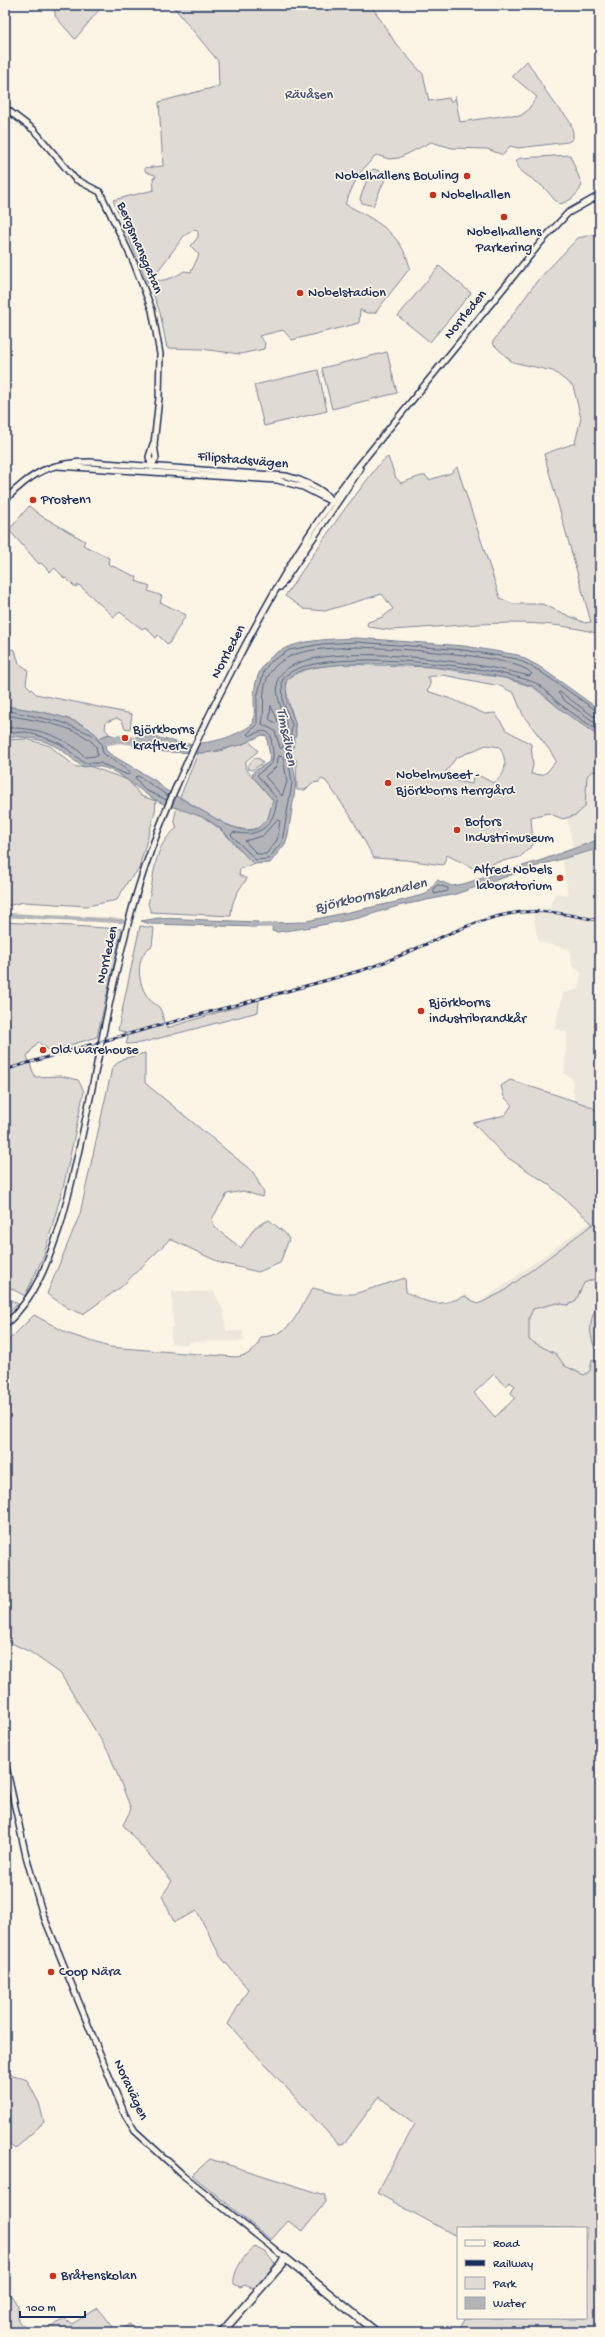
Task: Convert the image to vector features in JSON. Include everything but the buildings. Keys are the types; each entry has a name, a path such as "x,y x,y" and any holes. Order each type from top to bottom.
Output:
{"main road":[{"path":"222,2332 281,2265 285,2258"},
{"name":"Noravägen","path":"285,2258 376,2332"}],"street":[{"name":"Bergsmansgatan","path":"5,108 34,130 74,179 100,192 119,227 148,299 158,338 160,371 154,444 156,458 152,465 151,472"},
{"name":"Norrleden","path":"5,1326 24,1307 36,1288 61,1223 122,945 146,863 174,789 197,739 280,580 363,463 554,226 568,213 600,195"},
{"name":"Filipstadsvägen","path":"5,500 27,479 42,470 76,462 152,465 286,476 312,486 330,498 334,503"},
{"name":"Filipstadsvägen","path":"55,466 286,482 303,487 334,503"},
{"name":"Noravägen","path":"5,1762 26,1856 42,1912 125,2115 135,2131 178,2170 285,2258"}],"shaded area":[{"path":"600,758 600,1418 516,1348 483,1300 589,1223 572,1079 564,1073 567,1032 554,1029 563,993 578,989 581,973 572,966 570,950 538,941 532,908 549,908 555,893 568,895 561,851 573,847 560,786"},
{"path":"172,1291 214,1292 224,1312 226,1331 243,1331 244,1341 188,1342 187,1345 171,1343 171,1327 173,1327"}],"green space":[{"path":"50,5 103,5 75,39 55,16 55,11"},
{"name":"Rävåsen","path":"172,5 371,5 396,44 423,74 429,101 449,98 450,101 453,101 455,96 460,122 508,115 520,116 527,111 537,97 512,76 527,61 549,96 570,122 573,132 573,139 568,142 518,148 510,146 503,155 487,149 452,148 431,142 399,158 389,159 376,155 358,175 345,204 366,215 394,236 401,245 410,268 375,313 367,313 360,310 359,323 292,340 283,330 259,336 265,343 264,349 240,354 201,349 167,348 160,313 152,290 154,280 170,278 184,271 191,272 199,255 191,246 198,237 198,232 195,229 184,236 148,284 113,200 154,190 153,178 156,177 155,175 146,172 144,168 163,166 159,102 219,86 218,61"},
{"path":"570,155 582,185 573,198 567,202 559,204 542,186 522,172 517,165 516,160 521,158"},
{"path":"374,169 384,173 386,177 373,206 362,203 360,199 370,171"},
{"path":"600,233 600,634 574,628 521,623 495,623 389,630 369,627 367,625 368,622 383,617 393,609 382,594 325,611 304,609 285,596 341,514 380,463 388,457 396,478 401,483 421,476 426,476 429,480 451,473 457,467 500,598 513,604 542,604 585,623 591,622 544,454 575,443 581,418 573,386 553,371 512,362 492,343 537,281 578,238"},
{"path":"439,266 471,293 430,342 398,316"},
{"path":"387,352 397,393 332,409 322,368"},
{"path":"318,370 327,411 264,426 254,385"},
{"path":"29,506 40,515 85,541 83,545 109,558 108,564 137,577 136,581 150,586 148,591 162,596 160,602 186,615 168,645 158,635 156,638 145,627 142,629 120,612 114,617 79,585 75,587 55,568 50,572 41,563 39,564 9,530"},
{"path":"5,648 15,650 19,663 28,670 26,684 36,694 132,714 130,729 125,728 122,721 117,718 106,722 105,729 109,734 99,738 91,730 69,719 42,712 5,706"},
{"path":"346,664 432,667 504,678 533,687 559,708 600,737 600,772 592,771 587,776 585,807 576,815 563,819 548,813 531,817 533,845 520,857 473,868 447,855 443,865 406,860 374,858 350,815 326,781 321,779 319,782 312,783 305,790 297,790 296,759 292,757 296,728 288,698 286,681 299,672 306,670 322,666","holes":["443,675 500,686 514,693 523,715 556,761 547,772 542,775 531,774 533,765 531,744 506,730 495,713 485,714 454,700 427,691 430,687 430,679 427,677","486,745 500,747 505,763 504,772 493,783 480,776 473,777 472,784 441,778 456,758"]},
{"path":"27,739 50,746 76,767 89,766 128,780 141,796 156,801 155,812 138,871 128,881 117,900 87,906 24,902 5,906 5,740"},
{"path":"249,741 258,751 246,761 245,768 273,800 268,818 260,826 250,829 238,828 225,824 180,797 198,753 220,751"},
{"path":"254,758 260,759 263,763 252,770 248,769 247,767"},
{"path":"177,807 203,817 220,829 254,864 240,869 239,875 247,879 232,905 231,916 151,912 148,904 156,863 163,844 169,835 177,828 174,820"},
{"path":"5,922 122,929 97,1037 50,1051 38,1042 27,1056 35,1077 61,1076 78,1080 84,1091 64,1184 44,1255 25,1296 5,1285"},
{"path":"140,926 154,928 152,946 146,950 140,963 139,971 142,987 150,1000 160,1009 164,1024 167,1028 259,1000 258,1012 141,1043 126,1044 128,1038 126,1033 118,1030"},
{"path":"145,1053 145,1083 253,1172 264,1193 262,1197 243,1191 227,1194 212,1219 215,1228 241,1248 255,1227 269,1220 285,1233 289,1239 280,1263 258,1272 221,1263 170,1239 121,1287 83,1314 68,1308 47,1294 80,1214 112,1068 122,1059"},
{"path":"510,1080 587,1105 600,1112 600,1277 584,1283 575,1302 567,1305 557,1303 533,1309 529,1318 529,1340 556,1354 565,1366 584,1375 590,1371 592,1359 600,1363 600,2332 459,2332 465,2319 587,2319 587,2227 457,2227 457,2236 377,2193 415,2124 379,2097 344,2144 339,2145 228,2024 248,1989 220,1956 197,1911 174,1922 162,1896 172,1881 123,1825 131,1809 109,1753 60,1673 30,1652 5,1640 5,1344 34,1315 69,1334 109,1347 236,1357 252,1352 257,1346 261,1337 281,1332 287,1327 298,1314 313,1288 336,1294 354,1294 405,1278 406,1292 422,1300 435,1303 448,1302 465,1296 478,1304 501,1293 593,1224 548,1184 505,1156 473,1123 505,1115 512,1105 504,1097 501,1086","holes":["494,1374 505,1386 510,1382 515,1386 511,1393 515,1398 495,1417 474,1393"]},
{"path":"5,1296 18,1304 5,1316"},
{"path":"600,1302 600,1355 591,1335 591,1322"},
{"path":"5,2072 27,2080 39,2103 44,2122 15,2149 5,2140"},
{"path":"210,2159 325,2195 325,2202 303,2231 288,2221 271,2240 192,2175"},
{"path":"255,2247 266,2253 275,2264 254,2289 245,2285 240,2287 234,2284 235,2274 243,2258"},
{"path":"10,2294 18,2306 18,2321 29,2331 34,2332 5,2332 5,2298"},
{"path":"98,2308 117,2332 46,2332 64,2318 72,2324"},
{"path":"129,2324 135,2332 119,2332"}],"water":[{"name":"Timsälven","path":"357,638 464,646 518,655 540,667 600,710 600,737 573,719 532,686 511,679 452,669 385,664 326,666 301,671 294,674 286,681 287,701 295,723 296,735 292,743 292,757 296,783 288,835 285,844 270,863 254,864 220,828 214,824 201,817 154,799 116,773 106,768 96,766 84,767 67,754 43,741 21,737 5,737 5,706 42,712 69,719 91,730 99,738 109,734 117,737 117,740 105,744 106,750 110,754 156,781 164,789 227,825 246,831 257,829 268,818 273,800 252,776 254,771 269,762 270,755 267,736 262,735 241,745 206,753 165,752 137,748 133,746 134,738 145,736 189,744 215,741 238,733 253,724 254,692 256,682 262,668 271,657 283,649 297,644 312,641"},
{"path":"600,839 600,848 540,865 456,894 398,906 359,918 305,928 278,932 272,931 273,923 302,922 396,902 426,894 437,880 452,886 463,884 539,861"},
{"path":"159,918 258,922 257,927 150,924 141,921"}],"waterway":[{"path":"108,741 118,739 144,742"},
{"name":"Björkbornskanalen","path":"5,911 6,915"},
{"name":"Björkbornskanalen","path":"5,915 122,921"},
{"name":"Björkbornskanalen","path":"251,926 278,925"}],"railway":[{"path":"5,1070 93,1044 359,971 378,965 470,925 508,914 520,912 543,912 565,914 600,921"}],"place":[{"name":"Nobelhallens Bowling","path":"467,176"},
{"name":"Nobelhallen","path":"433,195"},
{"name":"Nobelhallens Parkering","path":"504,217"},
{"name":"Nobelstadion","path":"300,293"},
{"name":"Prosten1","path":"33,500"},
{"name":"Björkborns kraftverk","path":"125,738"},
{"name":"Nobelmuseet - Björkborns Herrgård","path":"388,783"},
{"name":"Bofors Industrimuseum","path":"457,830"},
{"name":"Alfred Nobels laboratorium","path":"560,878"},
{"name":"Björkborns industribrandkår","path":"421,1011"},
{"name":"Old warehouse","path":"43,1050"},
{"name":"Coop Nära","path":"51,1972"},
{"name":"Bråtenskolan","path":"53,2276"}]}
